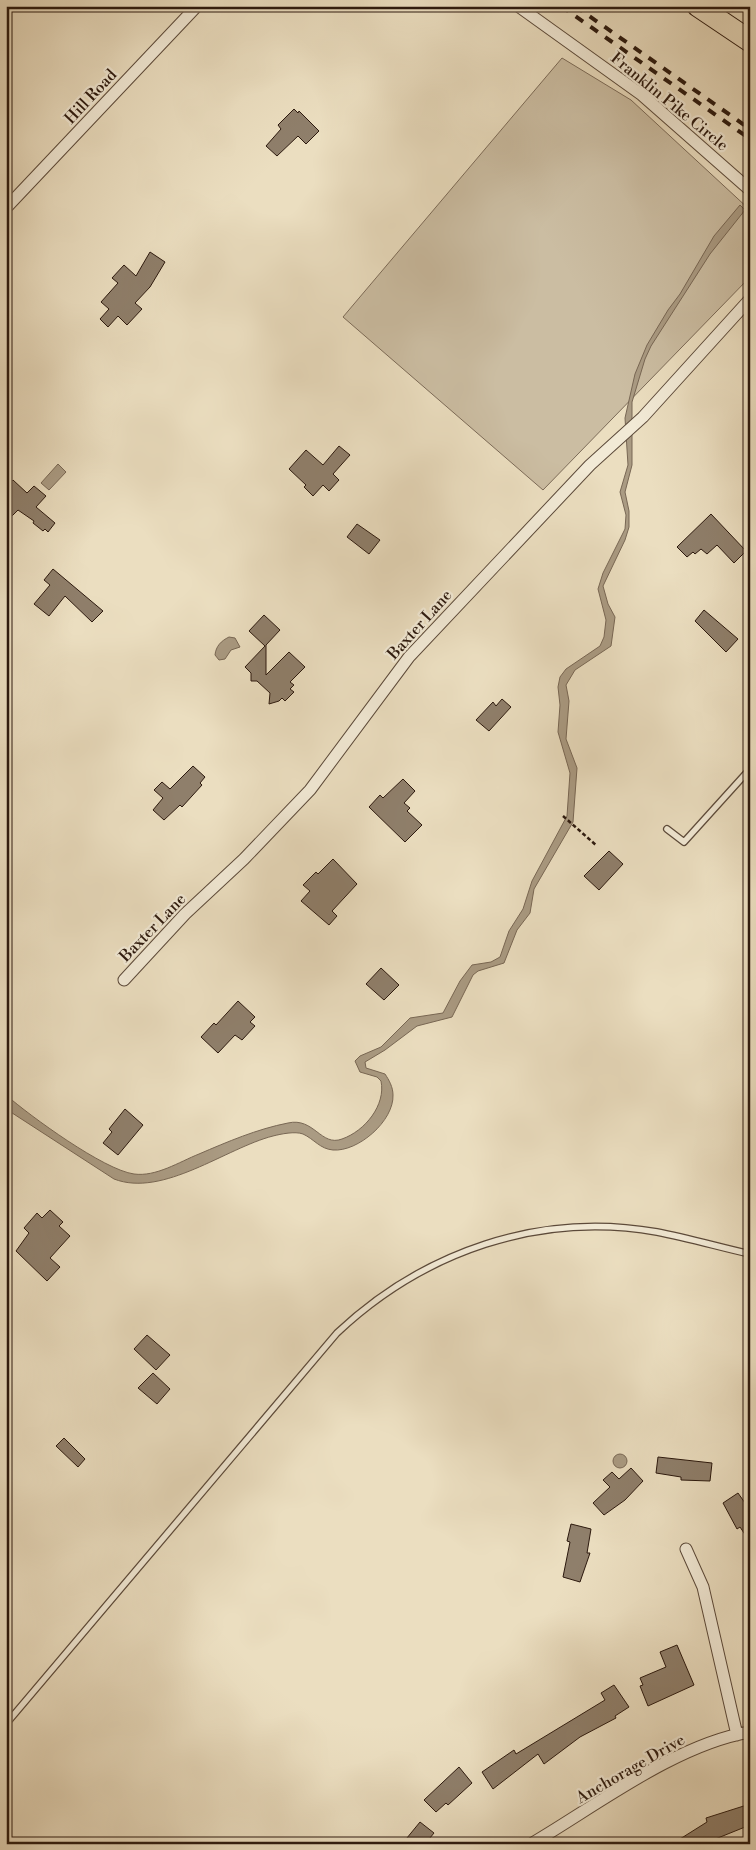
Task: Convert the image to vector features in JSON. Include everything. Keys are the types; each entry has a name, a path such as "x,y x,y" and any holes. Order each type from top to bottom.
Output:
{"highway":[{"path":"698,6 750,41"}],"street":[{"name":"Hill Road","path":"6,208 197,6"},
{"name":"Franklin Pike Circle","path":"518,6 642,95 750,190"},
{"name":"Baxter Lane","path":"124,980 185,914 244,859 310,790 342,749 383,689 409,658 552,504 590,465 634,425 750,299"},
{"path":"686,1549 703,1587 737,1735"},
{"name":"Anchorage Drive","path":"531,1844 674,1759 702,1746 750,1732"}],"lane":[{"path":"667,829 684,842 750,769"},
{"path":"6,1724 337,1333 365,1308 404,1280 434,1263 476,1246 558,1229 604,1227 641,1230 750,1254"}],"path":[{"path":"563,816 597,846"}],"shaded area":[{"path":"562,58 631,100 750,210 750,277 543,490 343,317"},
{"path":"740,205 745,210 710,254 651,346 645,359 632,402 632,465 625,492 629,511 629,527 625,540 603,586 608,604 615,617 611,646 575,670 566,685 569,701 566,739 577,768 573,822 534,889 530,913 517,930 504,963 478,971 473,975 452,1017 417,1026 385,1050 365,1062 366,1068 385,1074 392,1089 392,1105 388,1115 381,1124 363,1140 343,1149 333,1150 324,1148 303,1134 284,1134 255,1142 173,1177 153,1182 133,1183 114,1179 6,1109 6,1095 32,1116 87,1153 105,1163 134,1174 159,1171 254,1132 288,1123 297,1122 304,1124 328,1139 342,1139 358,1130 372,1116 380,1099 381,1081 377,1077 360,1072 355,1061 360,1056 381,1047 410,1018 443,1013 460,981 472,965 491,962 500,957 509,931 523,909 532,881 567,816 570,773 558,732 560,705 558,687 560,677 566,669 600,646 604,637 606,620 598,589 603,573 625,529 626,515 620,492 628,465 625,418 635,374 647,345 668,310 680,294 714,236"},
{"path":"58,464 66,472 49,490 41,483"},
{"path":"229,637 235,638 240,647 231,650 225,659 219,660 215,655 216,649 221,642"},
{"path":"617,1454 623,1454 627,1461 623,1468 617,1468 613,1464 613,1458"}],"building":[{"path":"294,109 298,113 299,111 319,131 306,144 298,136 277,156 266,146 281,129 278,125"},
{"path":"150,252 165,262 150,287 135,303 142,309 127,325 118,316 108,327 100,319 109,309 101,302 118,283 112,278 124,265 136,276"},
{"path":"339,446 350,455 333,474 339,480 329,491 323,485 313,496 304,487 306,485 289,469 306,450 323,465"},
{"path":"13,480 27,493 34,486 46,496 36,507 55,523 48,532 45,529 43,531 33,523 34,521 18,510 6,522 6,487"},
{"path":"711,514 746,551 734,563 717,545 707,554 701,549 687,557 677,547"},
{"path":"357,524 380,540 369,554 347,537"},
{"path":"53,569 103,611 92,622 65,596 49,616 34,604 50,585 44,580"},
{"path":"704,610 738,639 726,652 695,621"},
{"path":"264,615 280,630 266,645 266,675 289,652 305,667 290,682 294,685 290,689 294,692 285,701 282,698 269,704 270,693 257,681 251,681 251,673 245,667 265,646 249,631"},
{"path":"502,699 511,707 489,731 476,720 493,702 496,706"},
{"path":"193,766 205,777 200,783 202,785 182,807 180,805 164,820 153,810 163,798 154,790 162,782 170,789"},
{"path":"403,779 415,791 404,803 410,808 407,811 422,825 405,842 369,807 380,795 383,798"},
{"path":"609,851 623,864 599,890 584,876"},
{"path":"333,859 357,884 332,911 337,916 329,925 301,901 310,891 303,885 316,872 318,874"},
{"path":"381,968 399,985 384,1000 366,984"},
{"path":"238,1001 255,1017 250,1022 255,1026 242,1040 235,1035 218,1053 201,1037 214,1023 216,1025"},
{"path":"125,1109 143,1125 118,1155 103,1143 112,1132 109,1129"},
{"path":"50,1210 63,1222 59,1226 70,1236 50,1258 60,1267 47,1281 16,1251 29,1233 24,1228 37,1213 42,1218"},
{"path":"147,1335 170,1355 156,1370 134,1349"},
{"path":"153,1373 170,1389 157,1404 138,1388"},
{"path":"64,1438 85,1459 78,1467 56,1446"},
{"path":"658,1457 712,1463 710,1481 681,1480 681,1477 656,1473"},
{"path":"631,1468 643,1481 625,1500 604,1515 593,1503 610,1487 603,1480 612,1472 619,1479"},
{"path":"738,1493 750,1510 750,1542 740,1527 737,1529 723,1503"},
{"path":"571,1524 591,1529 587,1553 590,1553 580,1582 563,1577 570,1542 567,1541"},
{"path":"677,1645 694,1685 648,1706 640,1686 643,1685 640,1678 666,1667 660,1652"},
{"path":"614,1685 629,1707 615,1716 616,1718 580,1737 544,1764 538,1754 493,1789 482,1772 514,1750 516,1754 605,1700 601,1693"},
{"path":"459,1767 472,1783 448,1805 446,1803 436,1812 424,1800"},
{"path":"750,1804 750,1825 703,1844 672,1844 707,1822 706,1818"},
{"path":"420,1822 434,1833 425,1844 402,1844"}],"railway":[{"path":"561,6 750,139"},
{"path":"575,6 750,129"}]}
